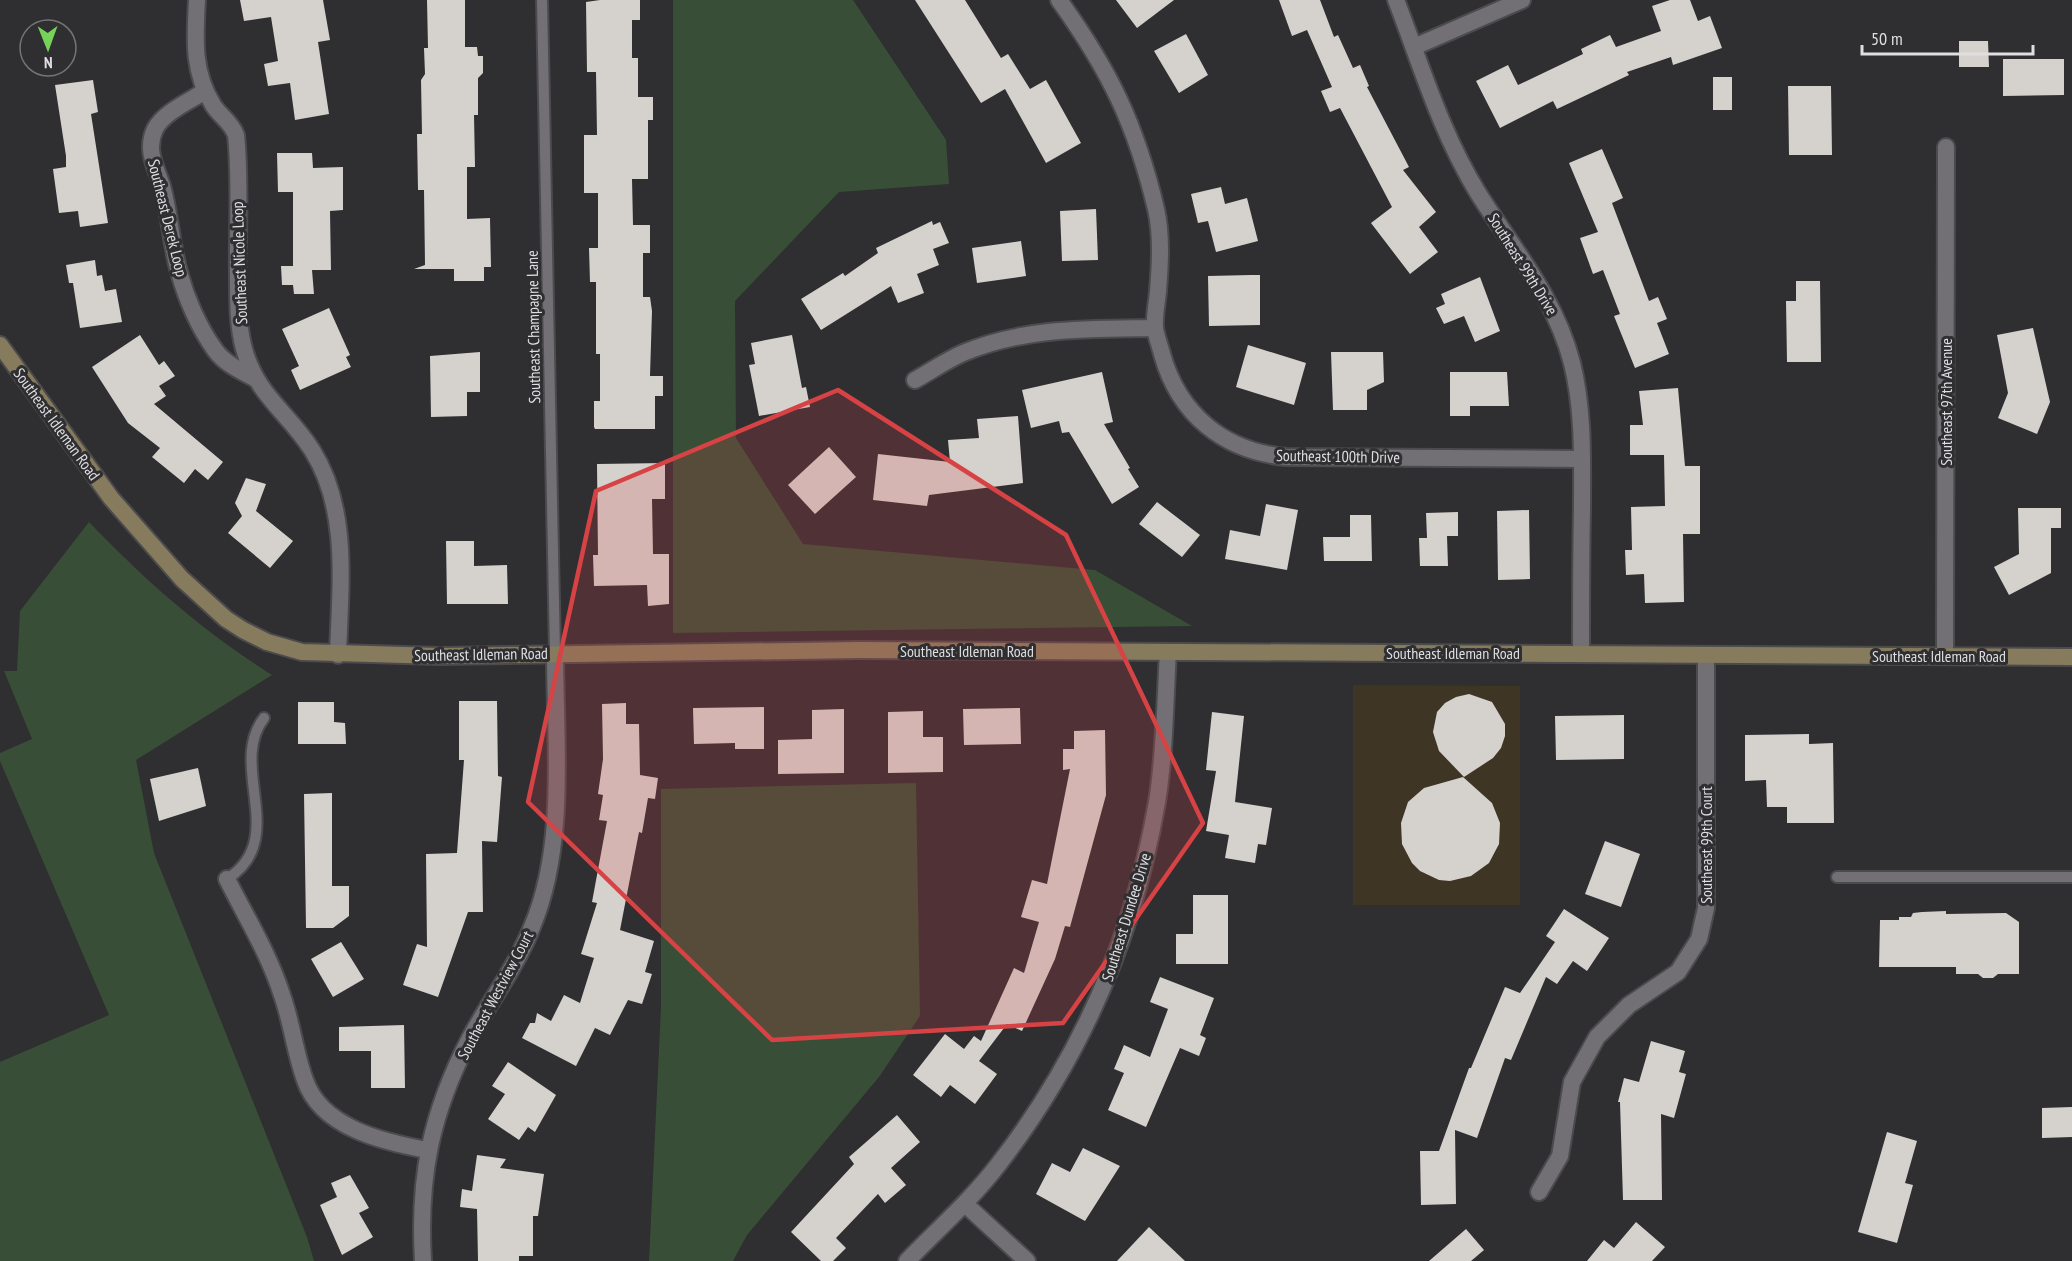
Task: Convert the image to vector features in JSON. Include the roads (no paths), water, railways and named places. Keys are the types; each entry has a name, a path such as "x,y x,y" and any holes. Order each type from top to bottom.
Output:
{"main road":[{"name":"Southeast Idleman Road","path":"0,345 65,437 134,528 204,601 226,619 267,642 302,652 338,655 859,650 2072,657"}],"street":[{"name":"Southeast Nicole Loop","path":"197,0 194,50 198,72 205,91 215,107 232,125 236,135 238,308 243,348 256,379 268,399 312,449 323,471 333,501 341,559 338,655"},
{"name":"Southeast 100th Drive","path":"1059,0 1093,48 1113,83 1143,158 1157,214 1160,270 1155,328 1172,383 1182,401 1212,431 1249,450 1286,456 1582,459"},
{"name":"Southeast 99th Drive","path":"1396,0 1446,133 1478,192 1544,292 1558,321 1572,363 1580,410 1582,459 1581,654"},
{"path":"1414,47 1522,0"},
{"name":"Southeast Derek Loop","path":"205,91 164,118 155,129 151,145 152,161 162,186 179,272 196,315 216,351 233,367 256,379"},
{"name":"Southeast 97th Avenue","path":"1945,656 1946,147"},
{"path":"915,380 962,354 1028,333 1060,329 1155,328"},
{"name":"Southeast Dundee Drive","path":"907,1261 965,1204 998,1166 1054,1083 1084,1032 1112,969 1141,874 1157,801 1168,652"},
{"name":"Southeast Westview Court","path":"423,1261 420,1205 428,1150 462,1056 533,926 542,891 554,834 556,798 555,653"},
{"name":"Southeast 99th Court","path":"1539,1192 1560,1156 1572,1082 1597,1037 1629,1005 1678,972 1699,939 1706,908 1706,656"},
{"path":"227,879 268,958 283,996 305,1082 317,1101 339,1120 358,1131 397,1144 428,1150"},
{"path":"965,1204 1027,1261"}],"lane":[{"name":"Southeast Champagne Lane","path":"542,0 555,653"},
{"path":"227,879 247,864 257,830 252,762 254,735 264,718"},
{"path":"1837,877 2072,877"}]}
